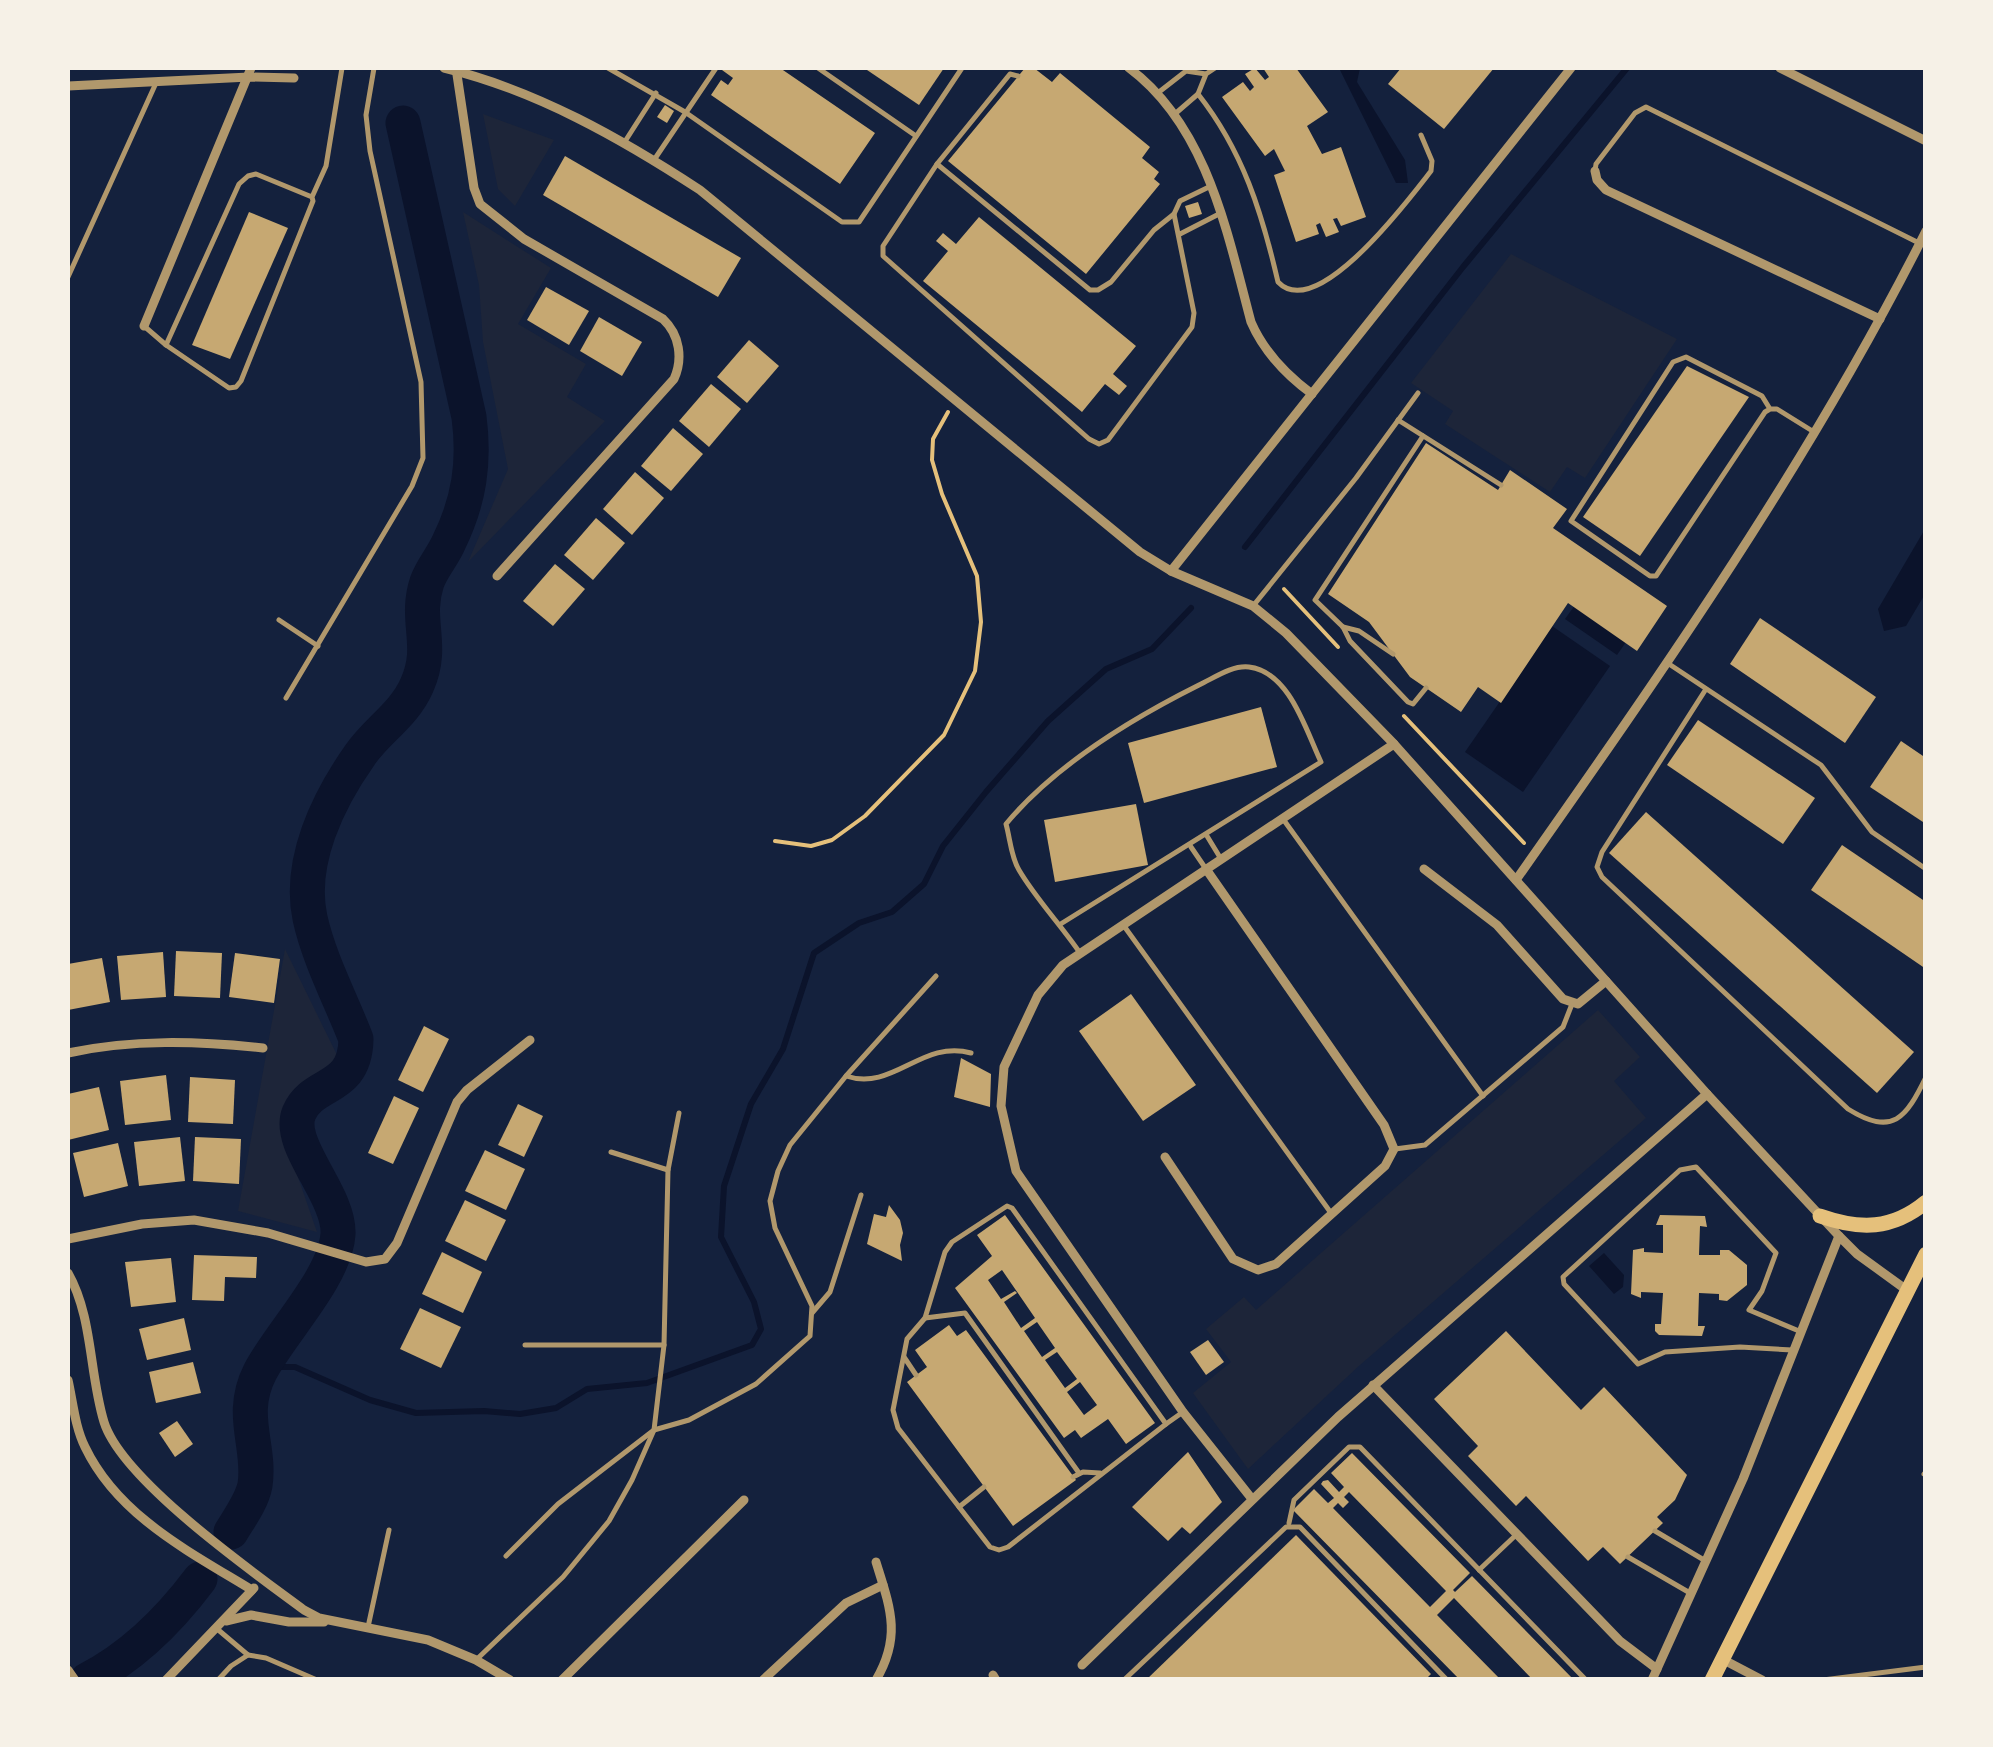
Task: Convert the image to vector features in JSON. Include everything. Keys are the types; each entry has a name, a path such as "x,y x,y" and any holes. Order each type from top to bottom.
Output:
{"main road":[{"path":"1820,1216 1847,1226 1875,1227 1910,1215 1926,1202"},
{"path":"1712,1680 1926,1254"}],"street":[{"path":"444,68 520,93 654,160 755,234 1109,528 1171,571 1253,606 1286,633 1394,744 1820,1216 1871,1266 1908,1290"},
{"path":"1128,68 1160,92 1176,113 1222,213 1258,338 1291,379 1312,394"},
{"path":"1171,571 1570,68"},
{"path":"1780,68 1926,142"},
{"path":"456,69 474,188 480,204 524,238 663,319 670,326 681,363 674,379 497,576"},
{"path":"68,86 250,72 294,78"},
{"path":"144,326 250,72"},
{"path":"1595,171 1606,190 1880,319"},
{"path":"1516,880 1666,662 1816,433 1926,231"},
{"path":"1252,1500 1183,1412 1016,1170 1001,1106 1004,1067 1023,1023 1050,978 1122,923 1394,744"},
{"path":"1165,1157 1233,1260 1258,1270 1276,1264 1385,1166 1394,1149 1384,1125 1206,869"},
{"path":"1424,869 1497,926 1563,999 1572,1004 1582,1001 1606,981"},
{"path":"68,1239 142,1224 194,1220 255,1230 374,1262 385,1259 392,1251 456,1102 530,1040"},
{"path":"68,1053 162,1042 263,1048"},
{"path":"1082,1665 1374,1385 1706,1094"},
{"path":"1652,1680 1743,1479 1839,1236"},
{"path":"68,1272 79,1296 104,1422 118,1447 166,1501 304,1610 337,1622"},
{"path":"68,1380 86,1448 131,1508 167,1538 252,1590"},
{"path":"1374,1385 1620,1641 1657,1668"},
{"path":"562,1680 744,1500"},
{"path":"876,1562 893,1640 876,1680"},
{"path":"166,1680 263,1578"},
{"path":"763,1680 846,1603 883,1585"},
{"path":"218,1626 251,1615 288,1622 337,1622 368,1627 428,1640 476,1660 510,1680"},
{"path":"1721,1659 1765,1679"}],"lane":[{"path":"144,326 229,388 236,387 326,166 342,68"},
{"path":"286,698 412,486 424,458 421,382 370,150 366,115 374,68"},
{"path":"608,68 656,93 842,222 851,224 859,222 962,68"},
{"path":"654,160 716,68"},
{"path":"818,68 916,136"},
{"path":"830,76 836,68"},
{"path":"1176,113 1198,94 1206,74 1215,68"},
{"path":"1160,92 1186,71 1206,74"},
{"path":"1018,76 1010,74 937,164 883,246 883,256 1089,439 1100,444 1108,440 1192,327 1194,313 1174,214"},
{"path":"68,277 156,82"},
{"path":"624,144 656,93"},
{"path":"1198,94 1244,170 1261,208 1278,282 1286,290 1298,292 1328,279 1375,240 1432,170 1421,135"},
{"path":"1595,171 1596,164 1635,113 1646,107 1919,244"},
{"path":"937,164 1090,290 1104,288 1111,282 1154,230 1174,214 1180,202 1211,186"},
{"path":"166,344 239,184 256,174 312,197"},
{"path":"1178,234 1222,213"},
{"path":"1770,409 1762,396 1686,357 1679,358 1570,522 1650,576 1656,576 1766,412 1777,409 1816,433"},
{"path":"1253,606 1418,393"},
{"path":"1398,420 1501,485"},
{"path":"1423,436 1316,595 1317,605 1343,627 1350,641 1408,702 1413,704 1426,688"},
{"path":"278,620 318,646"},
{"path":"1343,627 1359,630 1393,654"},
{"path":"1666,662 1821,765 1872,832 1926,869"},
{"path":"1059,925 1322,762 1288,694 1276,680 1250,667 1230,670 1138,715 1030,796 1006,824 1016,866 1080,954"},
{"path":"1706,689 1602,852 1597,867 1602,877 1848,1109 1868,1122 1890,1122 1909,1112 1926,1077"},
{"path":"1283,819 1483,1096"},
{"path":"1207,836 1221,859"},
{"path":"1190,846 1206,869"},
{"path":"1122,923 1332,1214"},
{"path":"506,1556 558,1504 654,1430 689,1420 756,1384 810,1336 812,1313 775,1228 770,1200 790,1145 936,976"},
{"path":"1394,1149 1425,1145 1562,1027 1572,1004"},
{"path":"846,1076 870,1081 951,1047 971,1054"},
{"path":"476,1660 562,1577 609,1522 654,1430 664,1345 668,1170 679,1112"},
{"path":"611,1152 668,1170"},
{"path":"1792,1350 1740,1347 1665,1352 1638,1364 1564,1284 1562,1277 1680,1170 1696,1168 1776,1254 1762,1292 1749,1310 1799,1331"},
{"path":"812,1313 830,1292 861,1195"},
{"path":"1166,1424 1012,1208 1002,1207 952,1242 945,1252 925,1318 907,1339 894,1419 990,1547 1008,1547 1183,1412"},
{"path":"925,1318 965,1313 1076,1475 1103,1473"},
{"path":"525,1346 664,1345"},
{"path":"904,1356 916,1375"},
{"path":"1124,1680 1289,1525 1294,1500 1349,1447 1357,1445 1586,1680"},
{"path":"959,1506 984,1487"},
{"path":"1289,1525 1300,1527 1447,1680"},
{"path":"368,1627 389,1530"},
{"path":"1655,1531 1706,1561"},
{"path":"1479,1570 1517,1534"},
{"path":"1628,1557 1690,1593"},
{"path":"218,1626 248,1655 266,1658 317,1680"},
{"path":"218,1680 248,1655"},
{"path":"1822,1680 1926,1667"}],"path":[{"path":"775,841 811,846 832,840 865,816 944,736 974,672 981,622 978,576 942,494 932,460 934,439 955,399"}],"shaded area":[{"path":"1339,68 1360,68 1357,82 1405,160 1408,183 1396,183"},
{"path":"483,114 554,140 515,206 498,189"},
{"path":"463,212 551,268 518,324 586,364 567,397 605,421 468,562 508,469 483,342 479,285"},
{"path":"1511,254 1677,339 1585,478 1567,467 1550,492 1445,424 1453,411 1411,383"},
{"path":"1925,529 1925,594 1906,626 1884,631 1878,609"},
{"path":"1598,573 1649,609 1617,655 1565,619"},
{"path":"1552,626 1610,666 1523,792 1465,752"},
{"path":"285,949 338,1057 294,1098 282,1131 317,1232 238,1211"},
{"path":"1598,1010 1640,1057 1614,1081 1646,1118 1360,1365 1248,1469 1193,1393 1231,1362 1206,1329 1244,1297 1256,1310"},
{"path":"1604,1253 1624,1275 1623,1287 1614,1294 1589,1266"}],"building":[{"path":"724,68 780,68 875,133 840,184 711,95 721,80 728,85 733,78"},
{"path":"869,68 944,68 919,105"},
{"path":"1025,68 1034,68 1052,82 1060,73 1150,147 1142,158 1159,172 1154,179 1160,184 1086,274 948,161"},
{"path":"1255,68 1265,80 1269,77 1263,68 1296,68 1328,112 1307,126 1322,154 1341,147 1366,217 1341,226 1337,218 1333,219 1339,232 1326,237 1320,223 1316,225 1319,234 1296,242 1274,175 1285,171 1274,149 1265,156 1222,97 1243,82 1250,91 1254,87 1245,74"},
{"path":"1401,68 1494,68 1444,129 1388,84"},
{"path":"665,105 674,111 667,123 657,117"},
{"path":"565,156 741,258 718,297 543,195"},
{"path":"1198,202 1202,214 1189,218 1185,206"},
{"path":"249,212 288,228 230,359 192,345"},
{"path":"979,217 1136,346 1113,374 1127,386 1119,395 1105,384 1082,412 923,281 948,251 936,241 943,233 956,244"},
{"path":"546,287 589,311 569,345 527,320"},
{"path":"599,317 642,342 622,376 580,351"},
{"path":"749,340 779,366 747,403 717,377"},
{"path":"1687,366 1749,397 1640,556 1583,517"},
{"path":"711,384 741,409 709,447 679,421"},
{"path":"673,428 703,454 671,491 641,466"},
{"path":"1426,443 1498,490 1510,470 1567,509 1553,528 1667,606 1637,651 1568,603 1501,703 1478,687 1461,712 1410,677 1369,622 1328,594"},
{"path":"635,472 664,498 632,535 603,509"},
{"path":"596,518 625,543 593,580 564,555"},
{"path":"555,564 585,589 553,626 523,601"},
{"path":"1760,618 1876,697 1845,743 1730,664"},
{"path":"1261,707 1277,767 1144,803 1128,743"},
{"path":"1698,720 1815,798 1783,844 1667,765"},
{"path":"1901,741 1926,758 1926,824 1870,787"},
{"path":"1136,804 1148,865 1055,882 1044,820"},
{"path":"1646,812 1914,1052 1877,1093 1609,853"},
{"path":"1842,845 1926,902 1926,969 1811,890"},
{"path":"176,951 222,953 220,998 174,996"},
{"path":"163,952 166,997 121,1000 117,956"},
{"path":"235,953 280,959 274,1003 229,997"},
{"path":"102,958 110,1002 68,1010 68,964"},
{"path":"1131,994 1196,1085 1143,1121 1079,1031"},
{"path":"424,1026 449,1039 423,1092 398,1080"},
{"path":"961,1058 991,1074 990,1107 954,1097"},
{"path":"166,1075 171,1120 125,1125 120,1081"},
{"path":"190,1077 235,1080 233,1124 188,1122"},
{"path":"99,1087 109,1130 68,1140 68,1094"},
{"path":"394,1096 419,1108 393,1164 368,1153"},
{"path":"518,1104 543,1116 524,1157 498,1145"},
{"path":"180,1137 185,1181 139,1186 134,1142"},
{"path":"195,1137 241,1139 239,1184 193,1181"},
{"path":"118,1143 128,1186 84,1197 73,1153"},
{"path":"485,1150 525,1169 506,1210 465,1191"},
{"path":"465,1200 506,1220 486,1261 445,1241"},
{"path":"889,1205 900,1220 902,1261 867,1244 874,1214 886,1217"},
{"path":"1005,1215 1155,1423 1126,1444 1108,1419 1081,1438 1075,1430 1064,1438 955,1288 992,1256 977,1235","holes":["1002,1270 1035,1318 1021,1328 1004,1302 1017,1293 1001,1299 988,1280","1037,1322 1055,1348 1042,1357 1024,1331","1057,1352 1077,1379 1065,1388 1045,1360","1080,1382 1097,1405 1084,1415 1067,1392"]},
{"path":"1660,1215 1705,1216 1707,1227 1700,1226 1699,1255 1720,1255 1720,1250 1729,1250 1747,1265 1747,1285 1727,1301 1719,1300 1719,1294 1699,1293 1698,1326 1705,1326 1702,1336 1659,1335 1655,1324 1661,1324 1663,1293 1641,1292 1641,1298 1631,1294 1633,1250 1644,1248 1644,1252 1663,1253 1663,1225 1656,1225"},
{"path":"442,1252 482,1272 463,1313 422,1294"},
{"path":"194,1255 257,1257 256,1278 225,1277 224,1301 192,1300"},
{"path":"171,1258 176,1302 131,1307 125,1262"},
{"path":"420,1308 461,1327 441,1368 400,1349"},
{"path":"184,1318 191,1350 147,1360 139,1329"},
{"path":"949,1325 957,1336 966,1330 1076,1480 1013,1526 907,1382 927,1367 915,1350"},
{"path":"1506,1331 1581,1410 1604,1387 1687,1475 1675,1500 1657,1517 1663,1523 1620,1564 1603,1547 1588,1561 1526,1496 1516,1506 1468,1456 1478,1446 1434,1399"},
{"path":"1208,1340 1224,1362 1206,1375 1190,1352"},
{"path":"193,1362 201,1393 156,1403 149,1372"},
{"path":"177,1421 193,1444 175,1457 159,1433"},
{"path":"1188,1452 1222,1502 1190,1534 1182,1527 1168,1541 1132,1507"},
{"path":"1352,1453 1470,1573 1453,1590 1472,1576 1574,1680 1533,1680 1454,1598 1437,1615 1501,1680 1460,1680 1293,1510 1314,1489 1328,1503 1334,1498 1321,1484 1323,1481 1328,1480 1339,1492 1344,1487 1331,1473","holes":["1349,1492 1446,1591 1430,1607 1333,1508 1338,1503 1343,1508 1349,1502 1344,1497"]},
{"path":"1296,1535 1431,1674 1425,1680 1146,1680"}],"waterway":[{"path":"1245,547 1463,267 1627,68"},
{"path":"231,1532 255,1485 250,1416 254,1388 269,1357 327,1269 338,1234 331,1203 306,1155 297,1126 305,1103 349,1068 356,1039 310,918 307,897 312,854 318,832 348,773 417,685 424,658 422,609 427,582 456,527 469,481 469,417 403,123"},
{"path":"260,1373 295,1367 370,1400 416,1413 520,1414 556,1408 587,1389 647,1383 752,1345 761,1329 754,1302 721,1237 724,1186 751,1104 783,1049 814,953 859,923 892,912 924,884 943,846 1048,721 1106,669 1152,649 1191,608"},
{"path":"87,1680 149,1636 200,1579"}]}
